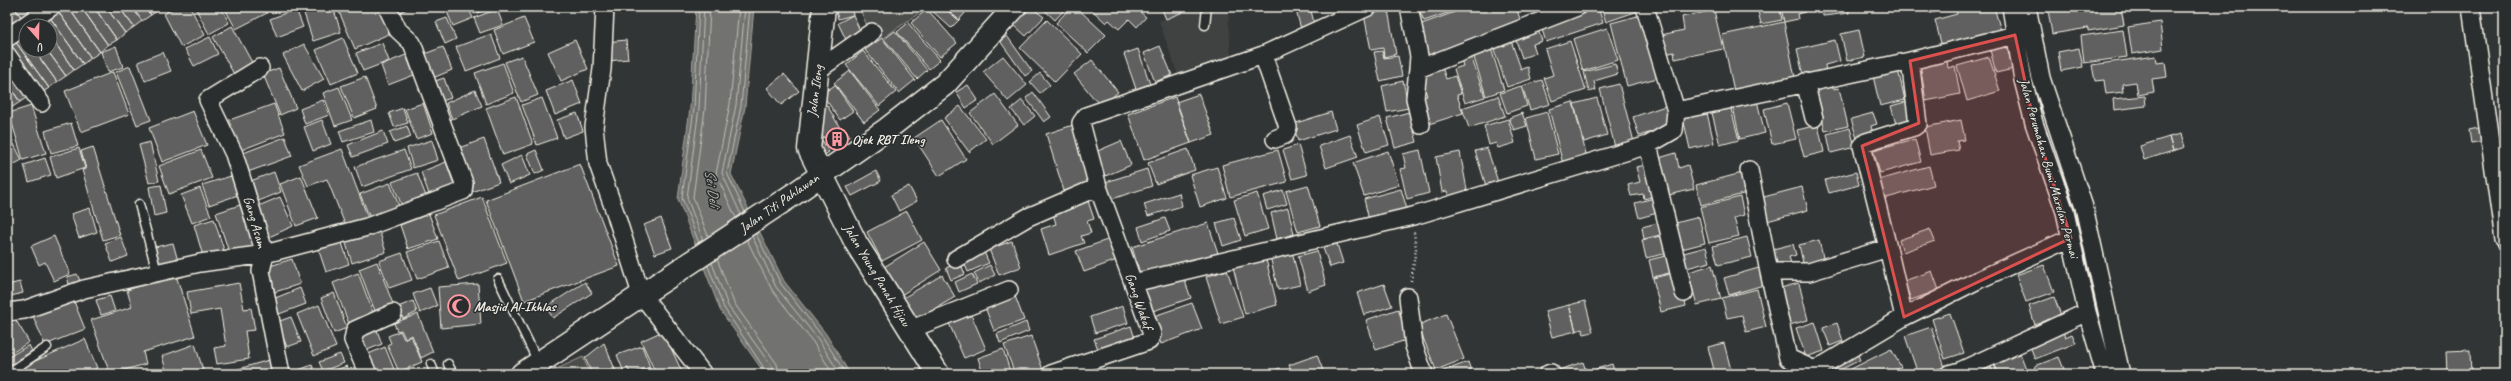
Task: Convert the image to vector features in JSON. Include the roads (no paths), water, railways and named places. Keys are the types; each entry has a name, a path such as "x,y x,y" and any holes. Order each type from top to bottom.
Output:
{"main road":[{"name":"Jalan Ileng","path":"820,173 809,149 824,7"},
{"name":"Jalan Titi Pahlawan","path":"527,371 794,194 820,173 887,129 945,84 1015,7"},
{"name":"Jalan Young Panah Hijau","path":"820,173 856,244 938,374"}],"street":[{"path":"7,38 50,7"},
{"path":"7,312 24,310 84,289 200,263 265,254 367,227 463,191 464,183 412,44 398,30 387,7"},
{"path":"605,7 602,69 594,127 598,164 641,294 703,374"},
{"path":"1275,139 1285,135 1288,127 1263,55 1368,7"},
{"path":"1409,7 1419,56 1415,98 1421,125"},
{"path":"1418,69 1577,7"},
{"path":"1133,283 1452,206 1648,145 1674,130 1676,110 1645,7"},
{"name":"Jalan Perumahan Bumi Marelan Permai","path":"2011,7 2022,80 2034,123 2065,212 2087,312 2105,374"},
{"name":"Jalan Perumahan Bumi Marelan Permai","path":"2027,7 2041,78 2084,207 2121,374"},
{"path":"2471,7 2504,240"},
{"path":"818,70 872,32"},
{"path":"1676,110 1910,60 2015,35"},
{"path":"7,55 41,103"},
{"name":"Gang Wakaf","path":"1051,374 1149,341 1152,334 1098,187 1081,123 1086,116 1263,55"},
{"path":"1904,317 1862,146 1866,142 1914,127 1918,124 1910,60"},
{"name":"Gang Asam","path":"260,68 208,100 234,154 265,254 261,271 281,374"},
{"path":"1805,82 1814,118"},
{"path":"1648,145 1684,294"},
{"path":"1749,170 1788,358 1816,372 1904,317 1978,280 2071,238"},
{"path":"956,259 1028,217 1098,187"},
{"path":"2065,212 2084,207"},
{"path":"1769,272 1809,272 1888,248"},
{"path":"909,330 1009,290"},
{"path":"1408,297 1414,346 1424,374"},
{"path":"368,374 353,340 353,334 355,330 393,312"},
{"path":"1948,374 1960,371 2087,312"}],"lane":[{"path":"1205,25 1207,7"},
{"path":"139,204 157,272"},
{"path":"498,279 527,371"},
{"path":"7,374 48,347"},
{"path":"431,364 435,374"},
{"path":"448,364 453,374"}],"water":[{"name":"Sei Deli","path":"696,7 754,7 745,107 731,174 784,281 826,334 850,374 765,374 720,310 678,199 690,108"}],"place":[{"name":"Ojek RBT Ileng","path":"837,139"},
{"name":"Masjid Al-Ikhlas","path":"459,306"}]}
